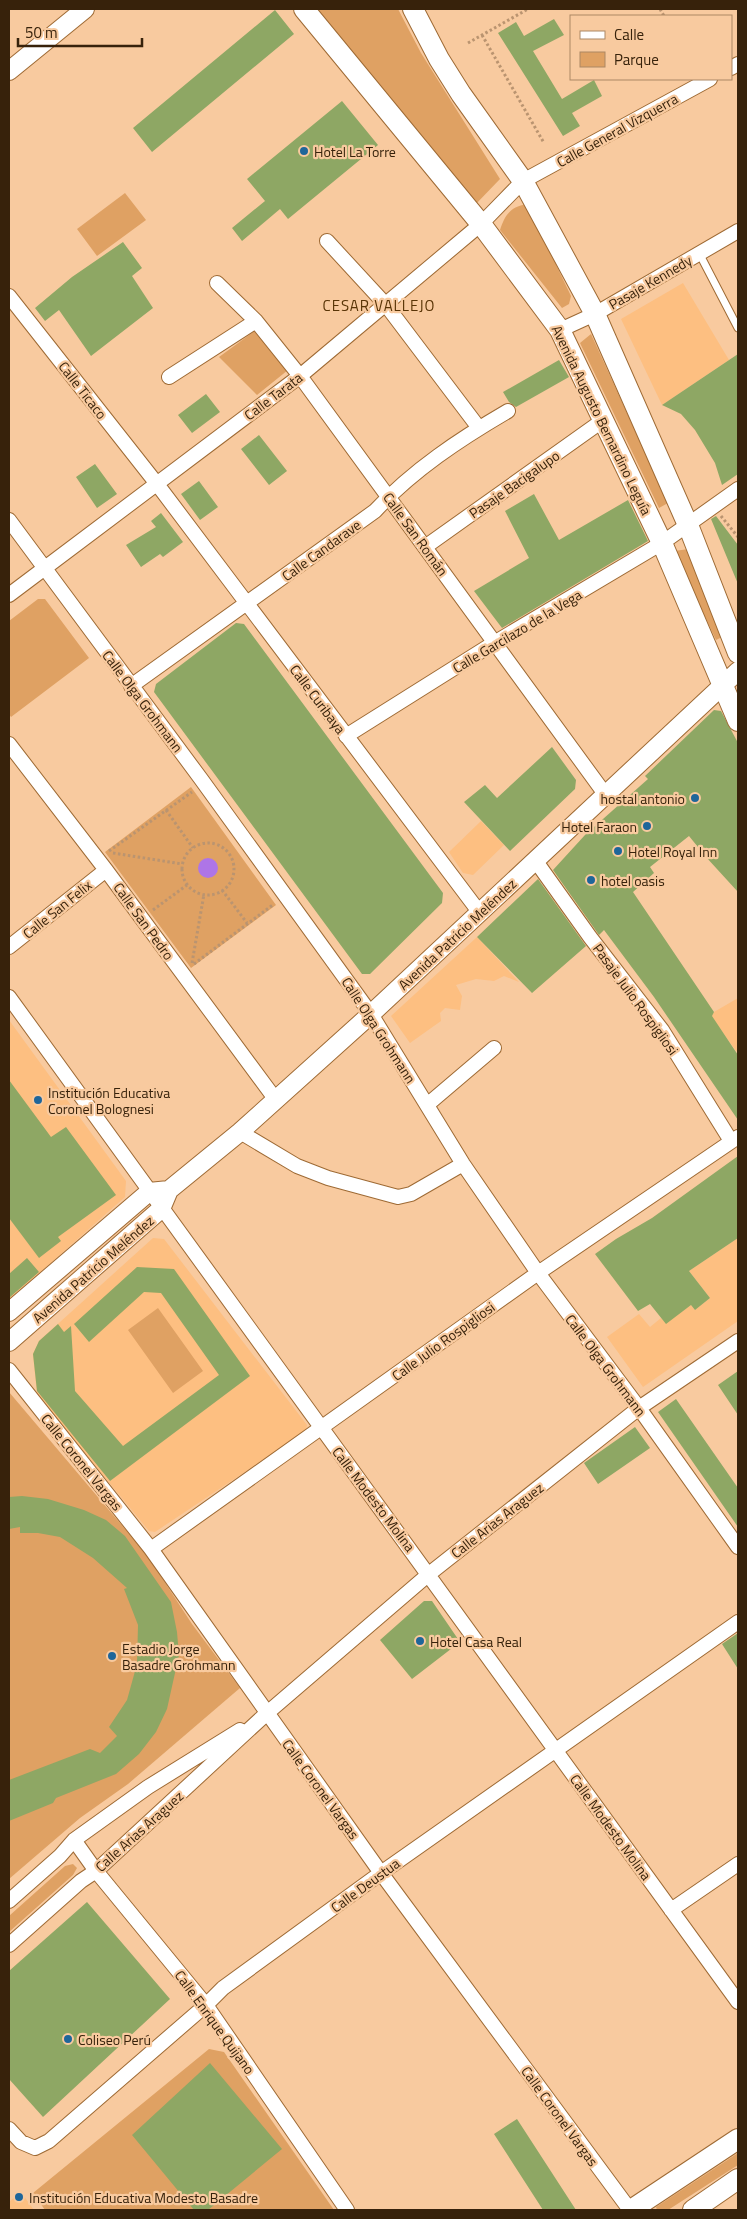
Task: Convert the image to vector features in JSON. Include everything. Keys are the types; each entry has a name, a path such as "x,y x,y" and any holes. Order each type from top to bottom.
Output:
{"main road":[{"name":"Avenida Augusto Bernardino Leguía","path":"304,9 481,224 560,330 662,543 738,721"},
{"path":"413,9 439,59 523,181 595,314 688,525 738,653"},
{"path":"630,2210 738,2139"},
{"path":"693,2210 738,2179"}],"street":[{"path":"9,71 85,9"},
{"name":"Calle General Vizquerra","path":"523,181 708,80"},
{"name":"Calle Tarata","path":"9,595 300,376 481,224 523,181"},
{"name":"Pasaje Kennedy","path":"560,330 595,314 738,231"},
{"path":"327,241 386,305 479,428"},
{"name":"Calle San Román","path":"218,283 256,321 300,376 605,794"},
{"name":"Calle Ticaco","path":"9,296 157,484"},
{"path":"169,377 256,321"},
{"name":"Calle Candarave","path":"132,686 376,511 408,478 508,410"},
{"name":"Pasaje Bacigalupo","path":"425,547 602,421"},
{"name":"Calle Curibaya","path":"157,484 480,913"},
{"name":"Calle Garcilazo de la Vega","path":"346,736 494,643 662,543 714,508 738,489"},
{"name":"Calle Olga Grohmann","path":"9,520 371,1014 463,1164 538,1273 639,1408 738,1547"},
{"name":"Avenida Patricio Meléndez","path":"9,1342 162,1209 169,1190 240,1132 371,1014 738,671"},
{"name":"Calle San Pedro","path":"9,744 106,870 276,1100"},
{"name":"Pasaje Julio Rospigliosi","path":"534,860 662,1030 735,1139"},
{"name":"Calle San Felix","path":"9,947 106,870"},
{"name":"Calle Modesto Molina","path":"9,997 738,2002"},
{"path":"427,1105 494,1048"},
{"path":"240,1132 297,1166 328,1178 398,1197 412,1194 463,1164"},
{"name":"Calle Julio Rospigliosi","path":"151,1549 538,1273 735,1139"},
{"name":"Avenida Patricio Meléndez","path":"9,1312 149,1192 169,1190"},
{"name":"Calle Arias Araguez","path":"9,1945 81,1881 96,1871 266,1714 429,1574 639,1408 738,1341"},
{"name":"Calle Coronel Vargas","path":"9,1370 151,1549 266,1714 381,1873 630,2210"},
{"name":"Calle Deustua","path":"9,2130 21,2142 35,2148 49,2141 206,2005 223,1988 555,1749 738,1622"},
{"name":"Calle Arias Araguez","path":"9,1900 60,1856 74,1840 148,1787 266,1714"},
{"name":"Calle Enrique Quijano","path":"74,1840 96,1871 206,2005 347,2210"},
{"path":"671,1910 738,1864"}],"lane":[{"path":"699,253 738,328"}],"path":[{"path":"468,43 528,9"},
{"path":"482,35 544,143"},
{"path":"714,508 738,537"},
{"path":"182,864 107,852 192,791 197,798"},
{"path":"166,810 193,848"},
{"path":"207,843 216,844 229,855 234,871 231,880 222,890 211,895 204,894 194,891 187,885 182,872 182,864 185,856 193,848 207,843"},
{"path":"229,855 234,851"},
{"path":"150,911 187,885"},
{"path":"222,890 247,923"},
{"path":"204,894 191,966 273,904"}],"shaded area":[{"path":"683,283 729,360 662,405 621,319"},
{"path":"481,821 504,845 473,875 463,873 449,852"},
{"path":"208,858 215,861 218,868 215,875 208,878 201,875 198,868 201,861"},
{"path":"477,937 519,982 504,976 494,981 476,979 456,985 462,996 460,1010 445,1008 440,1013 441,1021 410,1043 391,1016"},
{"path":"738,998 738,1050 736,1051 711,1016 714,1012"},
{"name":"Institución Educativa Coronel Bolognesi","path":"9,1020 126,1181 125,1197 9,1300"},
{"path":"153,1238 164,1239 307,1425 306,1431 155,1532 149,1531 37,1395 33,1354 39,1341"},
{"path":"738,1238 738,1321 643,1387 607,1337 639,1314 650,1327 661,1318 666,1323 691,1305 695,1310 710,1298 689,1271"},
{"name":"Institución Educativa Modesto Basadre","path":"20,2192 34,2210 9,2210 9,2202"}],"green space":[{"path":"315,9 398,9 421,53 500,179 474,206"},
{"path":"125,193 146,220 97,256 77,229"},
{"path":"527,204 571,296 569,304 562,308 500,230 509,212 516,207"},
{"path":"256,330 288,370 257,395 219,357"},
{"path":"591,334 668,503 659,508 580,343"},
{"path":"689,549 724,636 716,640 674,551"},
{"path":"38,599 45,599 89,658 11,717 9,714 9,621"},
{"path":"191,787 276,905 191,968 105,852"},
{"path":"158,1308 203,1371 173,1393 128,1330"},
{"name":"Estadio Jorge Basadre Grohmann","path":"9,1392 147,1555 192,1624 240,1688 128,1784 80,1818 9,1879"},
{"path":"73,1864 77,1868 73,1875 9,1932 9,1916 65,1866"},
{"path":"209,2049 224,2052 334,2210 45,2210 33,2193"},
{"path":"738,2153 738,2165 668,2210 657,2210 656,2207"}],"building":[{"path":"275,10 294,34 152,152 133,128"},
{"path":"554,19 564,35 533,51 562,99 594,80 602,96 572,113 580,126 563,136 498,33 516,22 524,36"},
{"path":"342,101 378,145 288,219 280,209 242,241 232,228 265,201 247,179"},
{"path":"123,242 142,268 132,276 153,308 91,356 59,310 45,321 35,308 72,277"},
{"path":"738,354 738,474 722,485 715,463 695,430 681,414 662,405"},
{"path":"559,360 569,377 516,407 509,402 503,392"},
{"path":"206,394 220,412 192,433 178,415"},
{"path":"259,435 287,471 269,485 241,449"},
{"path":"95,464 117,494 97,508 76,477"},
{"path":"199,481 218,507 200,520 181,494"},
{"path":"534,494 559,540 628,500 648,541 502,628 474,591 529,558 505,511"},
{"path":"161,513 183,542 163,557 160,554 141,567 126,545 156,527 151,521"},
{"path":"716,516 738,545 738,584 711,519"},
{"path":"236,623 244,624 443,893 442,903 370,974 362,974 154,692 156,684"},
{"path":"714,710 721,711 738,743 738,892 689,836 650,867 654,873 633,892 714,1012 712,1016 738,1055 738,1120 654,997 604,930 599,935 553,870 585,835 648,779 645,776"},
{"path":"552,747 576,780 575,789 510,851 464,802 485,785 497,798"},
{"path":"538,879 586,946 532,993 477,937"},
{"path":"9,1080 51,1137 66,1127 116,1195 58,1237 61,1241 39,1258 9,1218"},
{"path":"738,1156 738,1238 689,1271 710,1298 695,1310 691,1305 666,1324 650,1304 638,1311 595,1254 652,1218"},
{"path":"27,1258 39,1272 9,1298 9,1274"},
{"path":"137,1267 174,1269 250,1376 110,1481 37,1391 33,1354 39,1341 58,1324 64,1332 71,1326 75,1391 123,1446 219,1375 161,1293 144,1292 89,1342 74,1324"},
{"path":"738,1371 738,1415 718,1385"},
{"path":"676,1399 738,1488 738,1527 658,1412"},
{"path":"635,1427 650,1448 598,1484 584,1463"},
{"path":"22,1496 48,1499 84,1510 106,1520 125,1536 171,1602 179,1655 167,1709 156,1732 139,1754 116,1774 56,1798 53,1803 9,1821 9,1780 90,1749 100,1753 117,1736 109,1727 127,1700 137,1664 138,1625 124,1589 127,1588 93,1558 60,1537 38,1533 20,1533 20,1527 9,1529 9,1497"},
{"name":"Hotel Casa Real","path":"424,1601 432,1601 460,1642 412,1679 380,1640"},
{"path":"738,1633 738,1669 722,1644"},
{"name":"Coliseo Perú","path":"87,1902 170,1999 43,2117 9,2079 9,1971"},
{"path":"210,2063 282,2149 208,2210 194,2210 132,2135"},
{"path":"517,2119 576,2210 543,2210 494,2134"}],"place":[{"name":"Hotel La Torre","path":"304,151"},
{"name":"hostal antonio","path":"695,798"},
{"name":"Hotel Faraon","path":"647,826"},
{"name":"Hotel Royal Inn","path":"618,851"},
{"name":"hotel oasis","path":"591,880"},
{"name":"Institución Educativa Coronel Bolognesi","path":"38,1100"},
{"name":"Hotel Casa Real","path":"420,1641"},
{"name":"Estadio Jorge Basadre Grohmann","path":"112,1656"},
{"name":"Coliseo Perú","path":"68,2039"},
{"name":"Institución Educativa Modesto Basadre","path":"19,2197"}],"district":[{"name":"CESAR VALLEJO","path":"379,305"}]}
